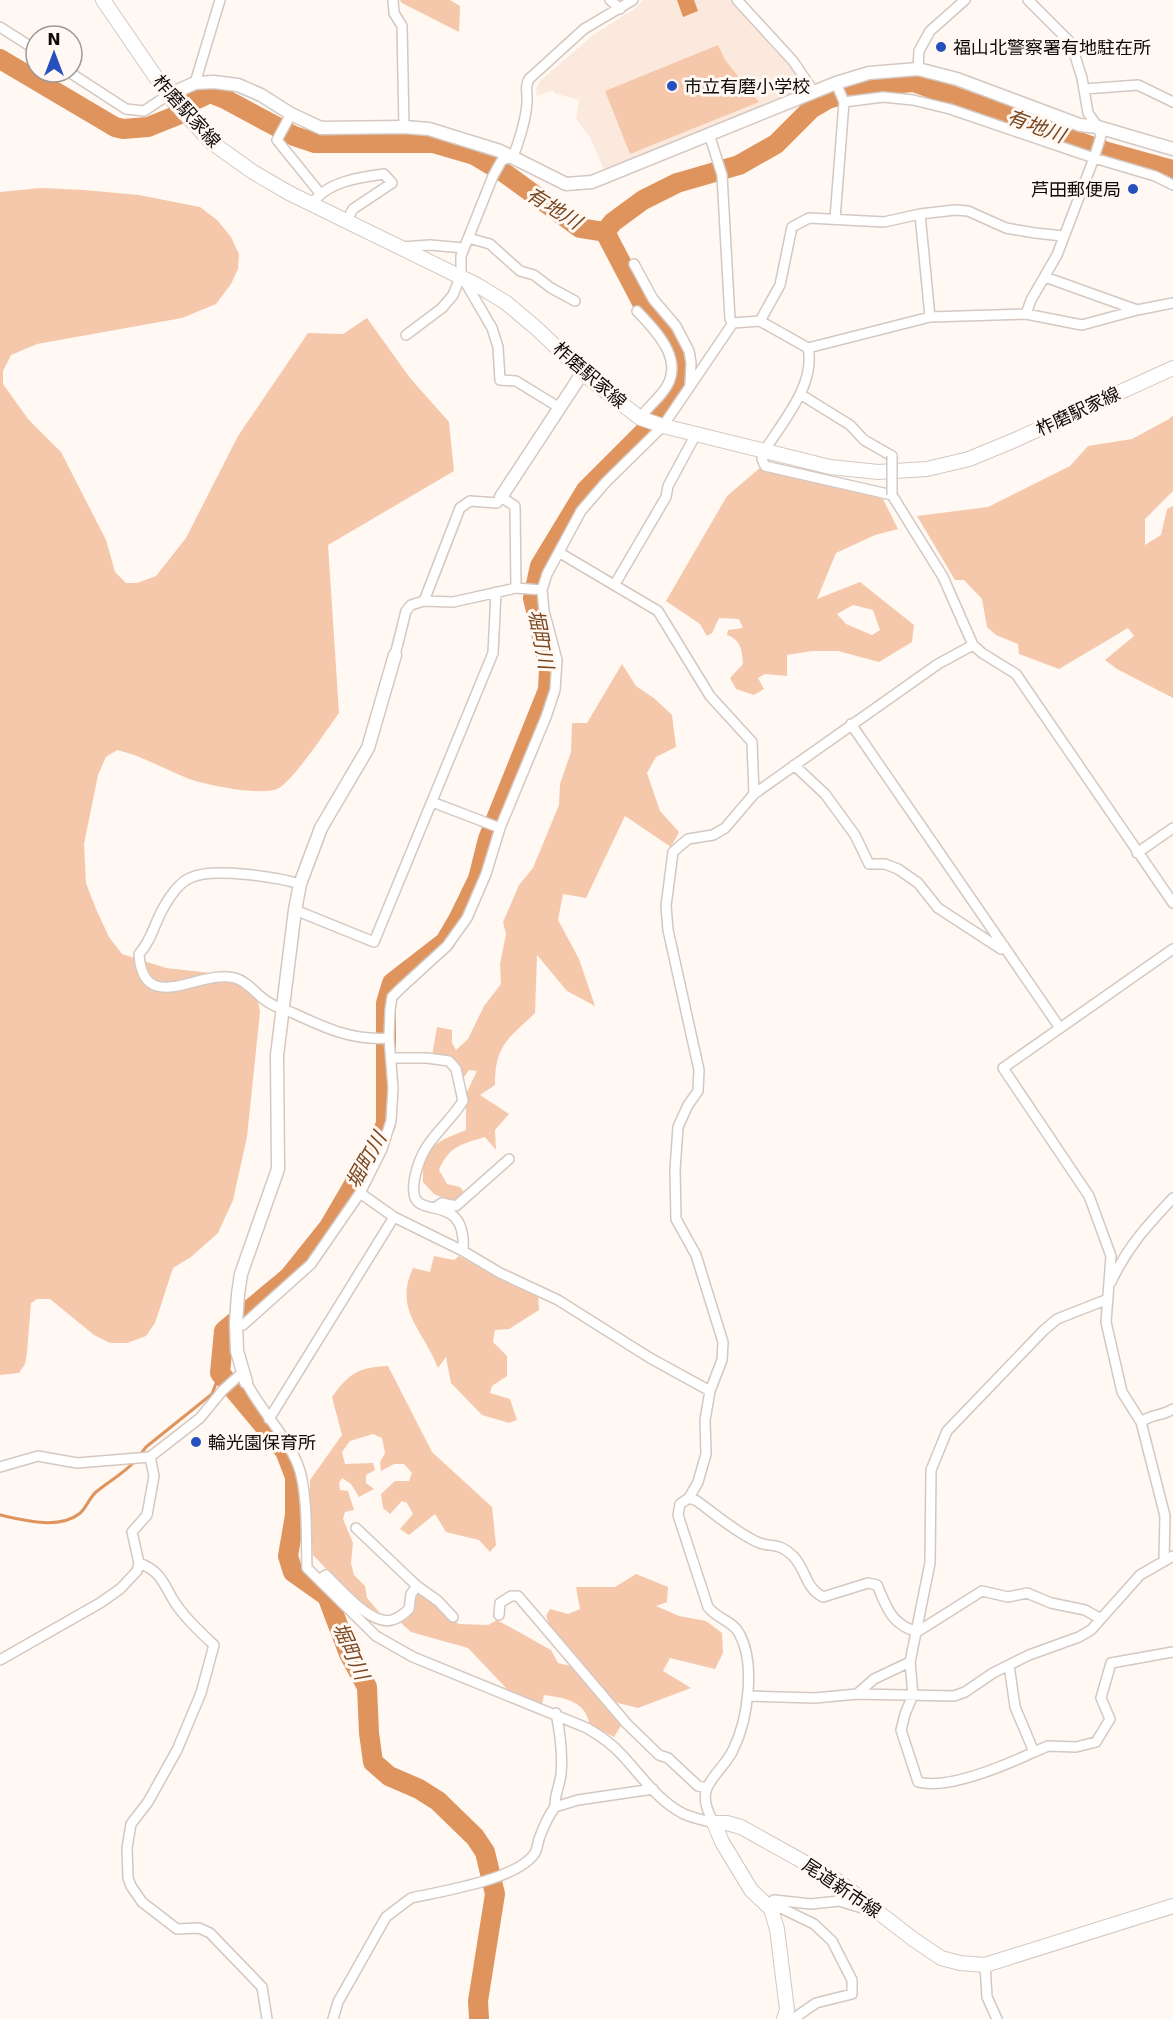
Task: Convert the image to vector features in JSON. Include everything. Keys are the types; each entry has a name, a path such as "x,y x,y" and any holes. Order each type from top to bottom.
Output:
{"main road":[{"name":"柞磨駅家線","path":"103,0 170,98 211,142 244,166 289,193 316,198 347,220 461,275 505,302 583,372 651,422 830,467 878,472 927,470 969,459 1006,444 1173,368"},
{"name":"尾道新市線","path":"714,1823 727,1822 741,1827 838,1881 940,1958 960,1963 985,1965 1173,1906"},
{"path":"714,1823 722,1842 751,1890 771,1909 777,1929 787,2010 784,2019"}],"street":[{"path":"195,83 220,0"},
{"path":"393,0 394,13 402,26 404,126"},
{"path":"610,0 620,9"},
{"path":"406,335 442,308 453,295 461,275 461,256 493,176 518,143 527,101 525,86 529,79 584,29 633,0"},
{"path":"737,0 793,61 814,92"},
{"path":"918,69 919,51 930,32 965,0"},
{"path":"1026,314 1031,300 1057,255 1094,158 1100,132 1088,114 1084,89 1071,44 1029,0"},
{"path":"0,27 24,42"},
{"path":"84,82 126,109 144,111 195,83 214,82 238,85 261,95 289,115 321,128 404,126 429,129 500,151 507,159 566,184 592,182 836,83 869,73 918,69 957,79 1100,132 1173,149"},
{"path":"835,219 844,102 836,83"},
{"path":"1084,89 1138,85 1173,102"},
{"path":"844,102 884,97 913,100 950,109 1094,158 1155,176 1173,185"},
{"path":"289,115 278,140 316,198 359,178 384,174 392,183 353,209 347,220"},
{"path":"709,134 722,175 730,319 733,323"},
{"path":"759,321 780,285 792,227 809,218 884,222 920,214 968,211 1006,228 1063,236"},
{"path":"920,214 930,317"},
{"path":"468,238 490,244 519,271 534,275 551,288 575,301"},
{"path":"402,247 429,245 464,248"},
{"path":"634,264 653,299 676,326 689,351 690,386"},
{"path":"461,275 492,328 498,347 500,380 516,381 560,408"},
{"path":"1045,277 1137,310"},
{"path":"733,323 759,321 808,348 930,317 1026,314 1082,325 1173,303"},
{"path":"637,311 665,343 671,357 671,370 664,392 648,407 651,422"},
{"path":"236,1323 243,1325 310,1264 360,1193 382,1149 391,1121 393,1088 389,1038 392,998 399,988 447,946 467,918 486,874 500,828 555,690 557,660 544,611 542,591 547,574 581,511 651,422 690,386 733,323"},
{"path":"808,348 811,360 806,385 765,450 762,459 765,466 892,495"},
{"path":"671,357 703,367"},
{"path":"424,601 460,508 470,501 497,502 583,372"},
{"path":"800,394 850,425 864,440 892,456 892,495 943,577 973,645 1016,674 1173,903"},
{"path":"615,584 666,497 668,486 696,434"},
{"path":"501,497 515,506 519,588"},
{"path":"560,553 658,611 710,696 752,742 754,794"},
{"path":"542,591 519,588 453,602 424,601 411,605 406,611 368,748 321,828 300,884 277,1055 279,1169 241,1274 236,1323 237,1351 245,1377 299,1467 303,1490 307,1568 319,1580 376,1636 413,1657 556,1713 587,1728 619,1752 653,1789 683,1814 714,1823"},
{"path":"295,910 374,942 493,653 496,592"},
{"path":"714,1823 706,1810 707,1788 734,1749 745,1720 748,1696 747,1654 738,1629 715,1616 708,1607 678,1515 680,1503 689,1498 698,1482 706,1454 705,1420 710,1391 722,1360 723,1342 696,1255 676,1219 675,1170 678,1127 688,1105 698,1091 699,1070 668,930 666,906 673,852 688,839 713,835 725,828 754,794 938,663 973,645"},
{"path":"851,724 1060,1028"},
{"path":"794,765 825,794 855,835 869,864 885,864 898,869 918,883 938,908 1001,949 1004,946"},
{"path":"432,802 500,828"},
{"path":"1137,853 1173,828"},
{"path":"300,884 259,876 224,874 191,877 166,903 154,924 148,944 139,954 144,977 154,985 175,986 221,976 236,978 248,984 268,1003 334,1032 375,1039 389,1038"},
{"path":"748,1696 815,1698 857,1694 954,1696 1029,1655 1079,1637 1091,1630 1140,1575 1169,1558 1165,1516 1141,1422 1122,1392 1106,1322 1111,1256 1089,1196 1003,1068 1173,949"},
{"path":"391,1058 427,1058 449,1061 456,1069 463,1101 453,1117 428,1145 417,1170 413,1192 415,1199 422,1205 446,1210 457,1218 464,1234 463,1251"},
{"path":"435,1208 442,1203 456,1206 509,1159"},
{"path":"360,1193 394,1217 463,1251 500,1273 558,1300 650,1358 710,1391"},
{"path":"1110,1286 1123,1257 1173,1198"},
{"path":"269,1419 394,1217"},
{"path":"1108,1299 1057,1319 1043,1330 947,1431 931,1470 930,1563 910,1662 913,1695 904,1714 901,1730 918,1782 929,1785 993,1772 1048,1746 1076,1747 1096,1742 1110,1719 1101,1698 1111,1663 1173,1652"},
{"path":"0,1467 38,1456 77,1463 150,1457 200,1418 223,1390 245,1377"},
{"path":"1141,1422 1149,1416 1169,1412 1173,1408"},
{"path":"0,1660 100,1603 120,1589 137,1570 139,1563 132,1532 147,1515 154,1476 150,1457"},
{"path":"689,1498 697,1501 739,1533 759,1543 779,1545 794,1557 814,1592 823,1597 868,1583 877,1585 892,1618 905,1628 917,1632"},
{"path":"356,1528 453,1617"},
{"path":"139,1563 151,1567 162,1578 178,1607 196,1629 214,1645 201,1693 177,1750 148,1802 131,1824 127,1848 130,1886 142,1902 177,1929 199,1928 210,1933 262,1987 267,2019"},
{"path":"319,1580 326,1575 369,1616 390,1621 409,1610 411,1594 417,1586"},
{"path":"917,1632 982,1591 1008,1597 1027,1593 1051,1603 1085,1610 1101,1619"},
{"path":"499,1616 500,1603 511,1596 518,1596 627,1724 659,1755 668,1758 698,1786 707,1788"},
{"path":"857,1694 874,1679 910,1662"},
{"path":"1009,1665 1015,1707 1034,1752"},
{"path":"333,2019 338,2002 386,1917 411,1898 485,1882 500,1876 535,1853 555,1807 561,1776 562,1748 556,1713"},
{"path":"555,1807 578,1800 653,1789"},
{"path":"767,1905 774,1900 811,1904 839,1901 862,1908 870,1906"},
{"path":"767,1905 783,1909 814,1924 832,1941 852,1980 852,1994 816,2003 793,2019"},
{"path":"985,1965 987,1997 997,2019"}],"shaded area":[{"path":"400,0 450,0 460,6 459,32 402,3"},
{"name":"市立有磨小学校","path":"643,0 732,0 778,49 807,88 661,152 605,172 590,137 576,119 579,100 554,93 553,90 537,96 536,89 540,81 593,35 637,7"},
{"path":"677,0 694,0 698,11 683,17"},
{"path":"718,45 725,60 759,102 630,154 605,91"},
{"path":"41,188 139,195 200,207 217,220 231,237 239,254 238,269 231,284 216,304 182,318 37,344 11,355 3,371 3,384 28,419 61,452 106,540 115,572 126,583 137,583 156,576 186,538 238,436 308,333 343,334 367,318 410,378 449,422 454,471 328,545 339,713 286,783 271,790 234,789 189,779 145,759 117,750 106,757 98,775 84,844 86,883 109,937 122,954 166,968 238,976 246,978 255,986 260,1012 247,1137 233,1200 218,1233 191,1257 173,1268 155,1323 146,1336 127,1343 110,1343 94,1335 50,1299 37,1299 31,1303 25,1364 19,1373 0,1375 0,192"},
{"path":"1173,415 1173,491 1145,519 1145,545 1161,535 1167,509 1173,506 1173,698 1117,669 1105,660 1134,636 1128,628 1059,669 1019,654 1018,644 996,635 987,627 982,599 964,580 955,580 917,516 988,507 1070,466 1088,446 1132,439"},
{"path":"761,467 883,499 898,529 875,535 836,553 817,599 860,582 914,625 912,642 879,662 838,651 812,651 787,655 787,676 765,674 758,678 764,689 754,695 736,689 730,678 743,664 742,654 738,643 727,635 728,630 743,628 739,619 719,618 712,633 707,636 700,624 666,601 727,496","holes":["853,605 873,610 880,630 872,635 846,624 837,614"]},
{"path":"622,664 636,686 672,715 676,747 656,757 647,773 660,811 679,832 671,847 625,816 586,898 563,894 558,920 579,959 595,1006 567,991 537,955 535,1013 505,1044 497,1061 495,1085 480,1095 509,1114 495,1130 496,1150 485,1137 457,1147 443,1162 439,1170 447,1184 460,1187 465,1193 452,1202 434,1194 423,1182 423,1170 428,1153 433,1147 466,1130 466,1094 477,1071 469,1070 462,1080 459,1067 452,1057 432,1056 437,1027 452,1030 452,1043 456,1050 468,1039 484,1006 501,984 500,964 506,934 503,922 519,885 533,868 559,805 560,784 571,752 572,723 587,723"},
{"path":"434,1256 454,1260 459,1256 490,1273 538,1294 539,1310 509,1329 495,1330 493,1342 507,1356 507,1376 492,1386 490,1393 510,1399 517,1420 509,1423 482,1415 451,1383 446,1357 438,1368 413,1320 406,1296 408,1283 413,1268 430,1272"},
{"path":"388,1366 432,1452 492,1507 496,1545 490,1552 479,1540 446,1532 435,1514 409,1535 400,1529 413,1514 407,1503 402,1501 390,1514 383,1508 381,1494 395,1481 409,1481 412,1473 404,1464 394,1464 381,1471 380,1462 385,1453 382,1438 373,1434 350,1441 342,1452 345,1464 373,1463 375,1470 366,1475 366,1483 374,1489 359,1497 351,1484 342,1478 339,1483 340,1490 348,1491 354,1510 345,1512 343,1519 353,1543 351,1563 354,1575 365,1586 367,1598 380,1613 358,1602 313,1555 310,1480 342,1435 332,1397 344,1382 356,1373 369,1368"},
{"path":"636,1574 668,1587 667,1602 656,1606 679,1616 706,1621 722,1633 723,1653 715,1669 670,1658 663,1671 691,1688 638,1708 614,1702 552,1631 546,1616 550,1609 568,1614 580,1609 576,1587 615,1587"},
{"path":"415,1593 430,1598 447,1617 459,1624 488,1625 497,1620 551,1650 558,1663 571,1666 622,1724 614,1737 590,1725 584,1711 573,1702 544,1695 542,1704 508,1690 468,1648 411,1632 401,1623 413,1610"}],"waterway":[{"name":"有地川","path":"0,59 115,127 123,129 148,127 183,113 193,101 210,93 294,136 315,143 433,143 474,155 506,174 580,228 605,232"},
{"name":"有地川","path":"605,232 613,222 643,200 677,183 739,165 776,144 811,109 828,99 874,85 914,82 1107,152 1173,170"},
{"name":"堀町川","path":"479,2019 478,2001 495,1894 485,1852 475,1837 438,1801 419,1789 389,1776 373,1762 367,1687 349,1654 327,1596 293,1572 288,1556 295,1515 295,1477 285,1451 220,1373 224,1331 289,1277 329,1227 375,1148 386,1124 386,1003 392,983 445,942 459,918 478,879 488,839 548,690 549,668 533,598 540,566 586,490 667,409 680,388 684,370 679,342 647,312 605,232"},
{"path":"140,1455 146,1447 212,1394 220,1373"},
{"path":"0,1515 51,1523 71,1519 81,1512 96,1492 134,1462"}],"place":[{"name":"福山北警察署有地駐在所","path":"941,47"},
{"name":"市立有磨小学校","path":"672,86"},
{"name":"芦田郵便局","path":"1133,189"},
{"name":"輪光園保育所","path":"196,1442"}]}
